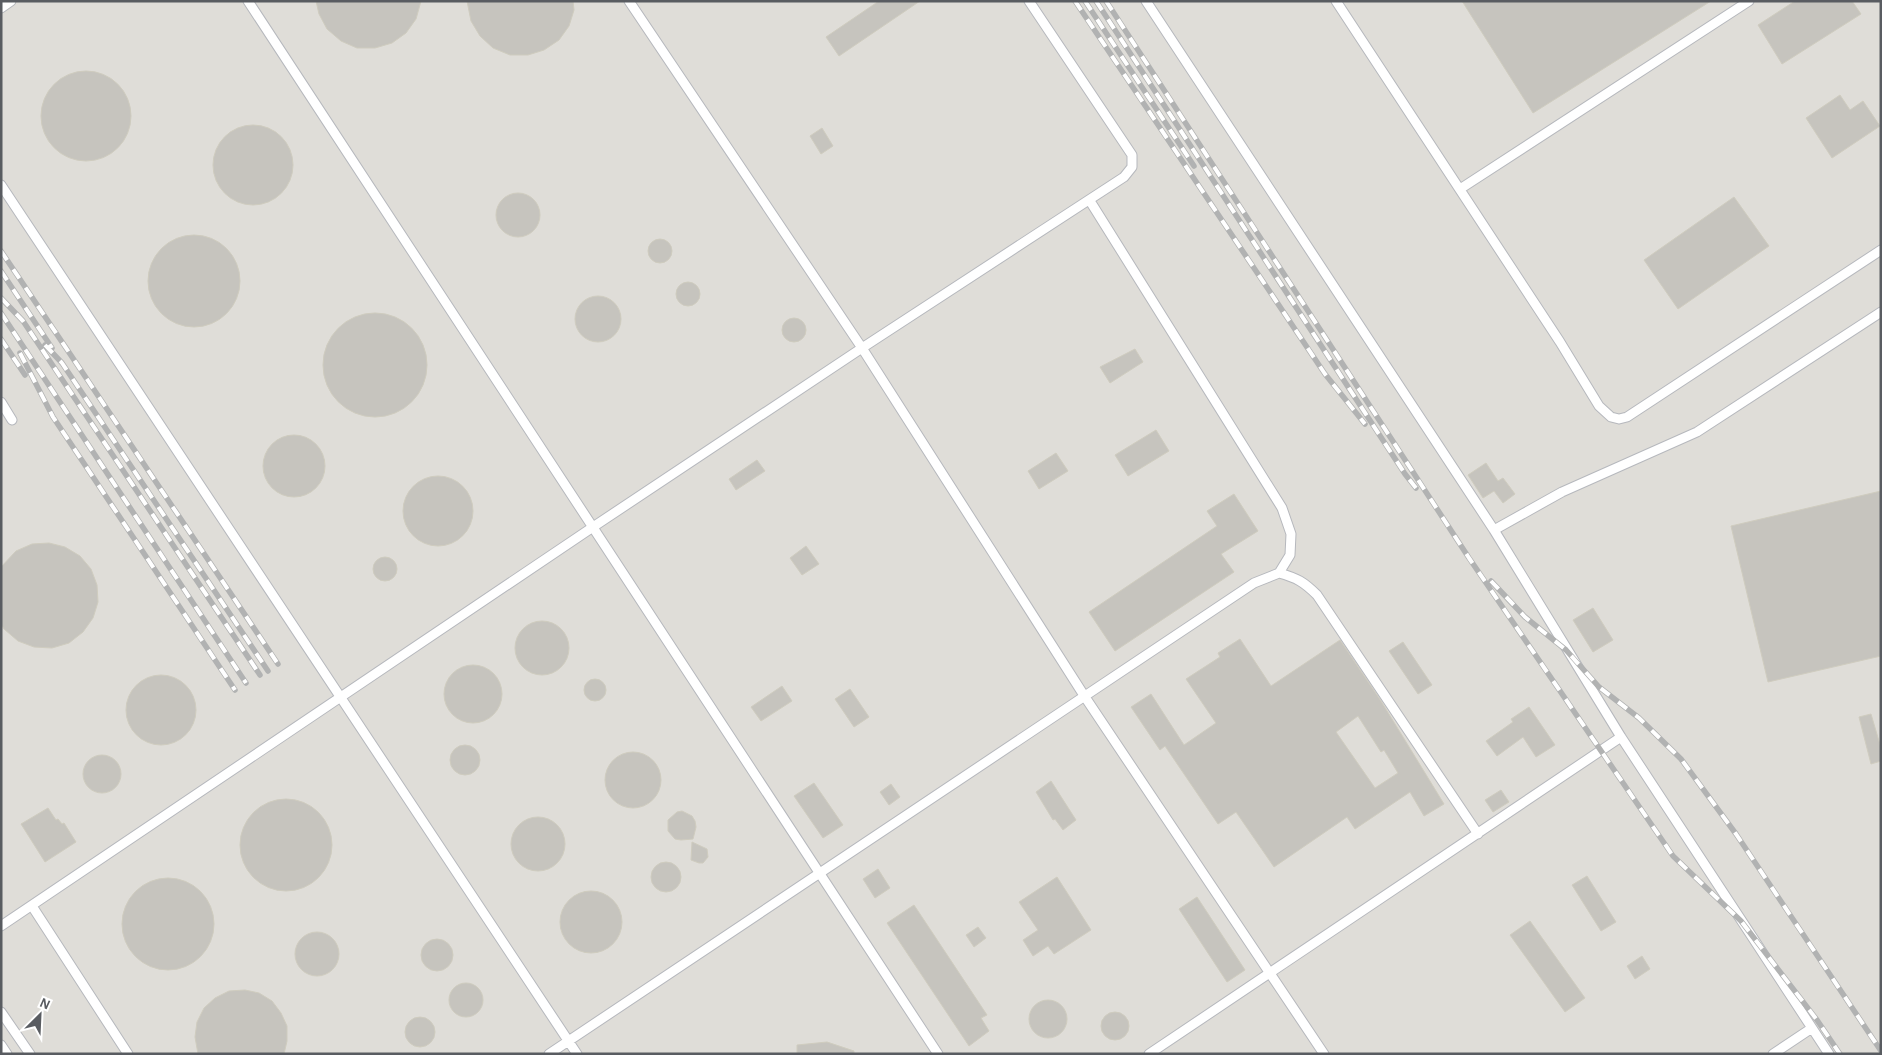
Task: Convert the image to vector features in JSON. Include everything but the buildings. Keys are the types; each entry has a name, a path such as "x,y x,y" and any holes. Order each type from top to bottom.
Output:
{"lane":[{"path":"1,8 11,1"},
{"path":"248,1 938,1054"},
{"path":"629,1 862,348 1085,697 1324,1054"},
{"path":"1,926 342,698 593,527 1124,177 1132,166 1132,155 1029,1"},
{"path":"1146,1 1494,530 1621,737 1829,1054"},
{"path":"1336,1 1600,406 1611,417 1619,419 1628,417 1881,250"},
{"path":"1460,189 1749,1"},
{"path":"1,185 577,1054"},
{"path":"548,1054 1254,583 1279,573 1290,555 1291,534 1282,508 1090,201"},
{"path":"1494,530 1562,492 1697,432 1881,312"},
{"path":"1,402 12,420"},
{"path":"1279,573 1306,584 1318,595 1478,834"},
{"path":"1149,1054 1621,737"},
{"path":"32,906 128,1054"},
{"path":"1,1012 30,1054"},
{"path":"1773,1054 1812,1028"},
{"path":"1,1045 7,1054"}],"shaded area":[{"path":"1,1 1881,1 1881,1054 1,1054"}],"railway":[{"path":"1075,1 1325,374 1365,424"},
{"path":"1085,1 1194,166"},
{"path":"1096,1 1405,474 1416,488"},
{"path":"1106,1 1469,558 1673,856 1741,921 1817,1020 1840,1054"},
{"path":"1,251 278,664"},
{"path":"1,271 52,348"},
{"path":"1,298 23,321 260,675"},
{"path":"1,313 246,683"},
{"path":"1,339 25,375"},
{"path":"45,345 62,363 268,671"},
{"path":"20,353 53,417 235,690"},
{"path":"1491,581 1525,617 1566,650 1599,687 1639,718 1681,759 1736,834 1881,1051"}]}
